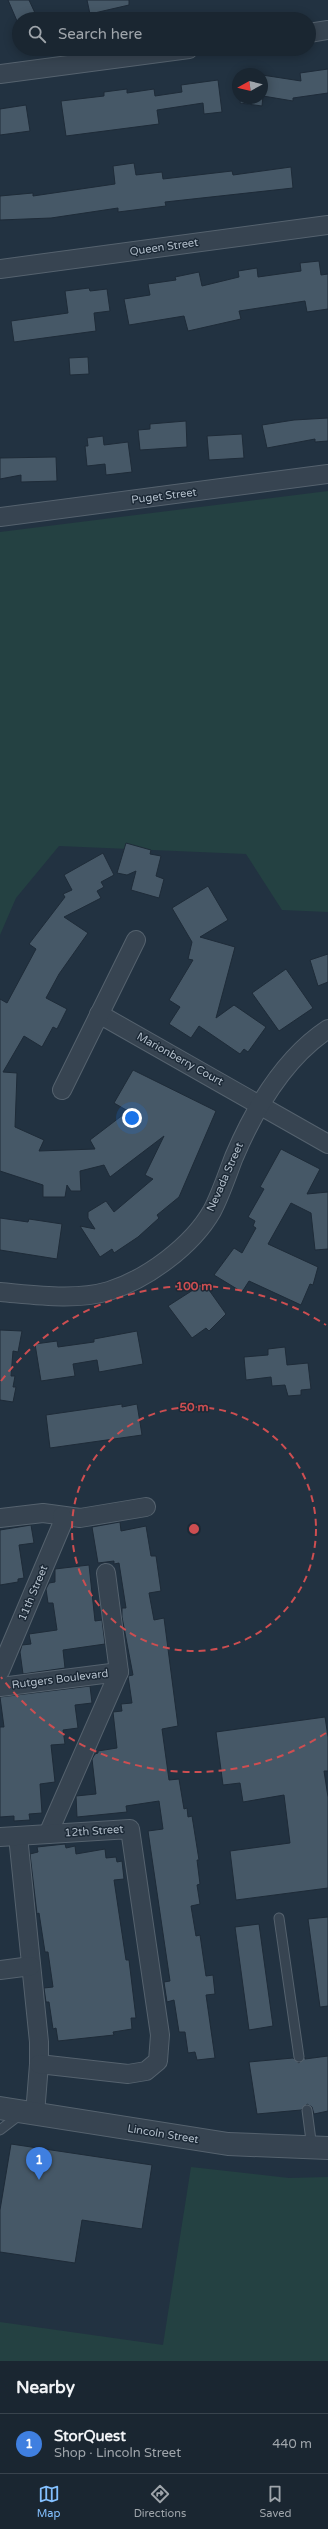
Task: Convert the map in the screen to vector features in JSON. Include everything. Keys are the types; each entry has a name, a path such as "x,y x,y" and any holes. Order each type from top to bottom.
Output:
{"street":[{"path":"316,32 328,30"},
{"path":"0,74 136,56"},
{"name":"Queen Street","path":"0,270 328,225"},
{"name":"Puget Street","path":"0,517 328,474"},
{"path":"62,1090 136,940"},
{"name":"Marionberry Court","path":"99,1014 260,1104 328,1144"},
{"name":"Nevada Street","path":"0,1292 69,1296 108,1291 148,1273 181,1250 212,1211 235,1155 260,1104 293,1062 317,1037 328,1029"},
{"path":"0,1518 43,1513 80,1518 146,1507"},
{"name":"11th Street","path":"0,1671 63,1522 62,1516"},
{"path":"106,1573 119,1672"},
{"name":"Rutgers Boulevard","path":"0,1687 119,1672"},
{"name":"12th Street","path":"40,2064 128,2074 146,2071 158,2061 160,2035 130,1829 48,1834 119,1672"},
{"path":"0,1837 48,1834"},
{"path":"18,1836 40,2064 29,2113"},
{"path":"0,1970 31,1966"},
{"name":"Lincoln Street","path":"0,2108 228,2144 320,2148"}],"lane":[{"path":"279,1918 299,2057"},
{"path":"306,2110 320,2148"},
{"path":"0,2130 29,2113"}],"green space":[{"path":"328,491 328,912 282,910 246,854 59,846 16,898 0,935 0,532"},
{"path":"191,2167 289,2178 328,2177 328,2361 0,2361 0,2322 163,2345"}],"building":[{"path":"8,0 29,0 35,12 13,12"},
{"path":"87,0 129,0 129,5 99,12 90,12"},
{"path":"328,69 328,93 293,98 293,101 268,97 268,76 301,81 300,73"},
{"path":"218,80 222,112 204,114 203,103 157,110 159,124 66,136 61,101 104,96 104,92 127,89 127,93 154,89 155,96 182,92 181,85"},
{"path":"247,104 262,104 262,106"},
{"path":"26,105 30,131 0,135 0,109"},
{"path":"134,163 136,175 162,172 163,179 232,171 233,175 291,167 293,188 165,202 166,206 118,212 118,208 51,218 0,220 0,196 33,193 33,196 115,184 113,166"},
{"path":"319,261 321,275 328,274 328,309 307,312 305,301 239,311 241,319 188,331 184,316 129,325 124,299 150,295 148,284 176,280 175,277 199,272 202,286 239,277 238,271 257,268 258,277 301,271 300,263"},
{"path":"89,288 90,291 107,289 110,311 94,313 96,331 14,342 11,321 68,313 65,291"},
{"path":"88,357 89,374 70,375 69,358"},
{"path":"328,418 328,441 315,442 315,439 267,448 262,425 294,420"},
{"path":"186,421 187,447 140,450 138,430 150,429 150,424"},
{"path":"242,434 244,458 209,460 207,436"},
{"path":"103,436 104,445 128,442 132,472 106,475 105,464 87,466 85,446 88,446 87,438"},
{"path":"56,457 57,481 21,482 21,475 0,479 0,458"},
{"path":"126,843 151,850 150,854 161,856 156,876 164,879 159,898 131,890 136,871 127,875 117,873"},
{"path":"103,853 114,875 101,882 104,887 97,891 101,898 64,917 88,933 59,974 46,998 67,1009 57,1029 53,1027 42,1047 24,1036 3,1072 17,1073 15,1127 44,1140 39,1151 95,1149 90,1140 128,1111 114,1103 133,1070 216,1111 179,1197 157,1215 159,1218 138,1237 114,1253 112,1249 100,1257 80,1226 95,1229 88,1218 88,1212 106,1201 114,1212 153,1179 145,1175 164,1136 110,1177 104,1165 80,1171 81,1191 71,1191 67,1185 65,1197 43,1197 43,1185 0,1171 0,999 7,1003 36,949 29,944 65,897 63,894 72,890 64,875"},
{"path":"208,886 228,920 200,937 235,947 216,1018 234,1005 266,1027 248,1052 244,1049 240,1054 199,1026 191,1038 169,1024 180,1007 169,1000 193,960 188,959 192,942 172,908"},
{"path":"328,954 328,982 318,986 310,960"},
{"path":"286,969 313,1008 279,1031 252,993"},
{"path":"281,1149 320,1169 307,1194 328,1192 328,1249 315,1250 311,1213 291,1203 268,1244 318,1267 313,1285 310,1284 301,1305 249,1281 242,1292 214,1275 234,1248 242,1253 256,1228 253,1226 255,1221 248,1217 264,1189 260,1187"},
{"path":"0,1218 28,1222 29,1219 62,1224 57,1259 0,1250"},
{"path":"204,1283 226,1314 209,1331 206,1328 192,1338 168,1306"},
{"path":"0,1330 22,1331 18,1352 13,1351 11,1376 15,1376 13,1387 16,1387 13,1402 0,1400"},
{"path":"137,1331 143,1364 99,1372 97,1360 73,1364 75,1376 41,1381 35,1344 57,1341 58,1347 94,1342 94,1339"},
{"path":"285,1347 287,1365 308,1363 311,1389 301,1390 301,1395 288,1396 285,1385 272,1386 271,1377 246,1380 244,1357 268,1355 268,1349"},
{"path":"122,1404 122,1407 137,1404 142,1435 50,1448 46,1415"},
{"path":"120,1522 121,1531 146,1526 151,1556 156,1556 161,1591 149,1593 154,1620 164,1618 178,1726 162,1729 169,1780 179,1779 184,1809 187,1808 188,1817 192,1816 199,1860 197,1860 200,1884 197,1885 200,1904 191,1906 196,1936 200,1935 206,1976 213,1975 215,1994 206,1995 215,2058 197,2060 195,2052 188,2053 185,2032 179,2032 174,2000 167,2002 164,1982 170,1981 148,1831 163,1829 159,1801 126,1806 127,1812 77,1817 76,1796 96,1794 92,1759 98,1751 117,1748 113,1712 122,1711 121,1704 132,1703 128,1676 133,1675 122,1617 122,1608 126,1608 119,1563 114,1564 114,1561 98,1563 92,1527"},
{"path":"31,1525 34,1543 19,1545 24,1578 18,1579 18,1582 0,1585 0,1530"},
{"path":"89,1565 95,1621 102,1620 105,1644 63,1650 65,1668 23,1674 20,1652 22,1645 31,1644 29,1634 57,1630 53,1603 48,1603 46,1589 49,1583 55,1582 55,1569"},
{"path":"90,1686 92,1703 75,1705 78,1728 63,1730 65,1744 51,1745 55,1782 40,1784 42,1813 29,1814 30,1820 14,1821 14,1816 0,1817 0,1727 4,1727 0,1697"},
{"path":"325,1717 328,1737 328,1771 324,1771 328,1797 328,1888 236,1900 230,1851 290,1843 284,1795 243,1802 240,1783 223,1785 216,1732"},
{"path":"65,1844 66,1848 75,1846 76,1854 105,1849 106,1858 116,1857 117,1862 122,1861 124,1879 114,1880 126,1960 129,1960 136,2018 131,2018 132,2029 113,2032 114,2035 58,2041 56,2028 53,2029 49,2002 46,2002 44,1988 53,1987 48,1952 45,1952 39,1913 37,1914 30,1854 38,1852 37,1847"},
{"path":"328,1917 328,2006 320,2007 308,1919"},
{"path":"259,1924 273,2026 249,2030 235,1927"},
{"path":"328,2056 328,2111 314,2114 312,2107 307,2104 301,2110 257,2114 249,2062 293,2058 299,2063 305,2057 305,2059"},
{"path":"11,2144 152,2165 142,2229 82,2220 75,2263 0,2252 0,2210"}],"place":[{"name":"StorQuest","path":"39,2180"}]}
